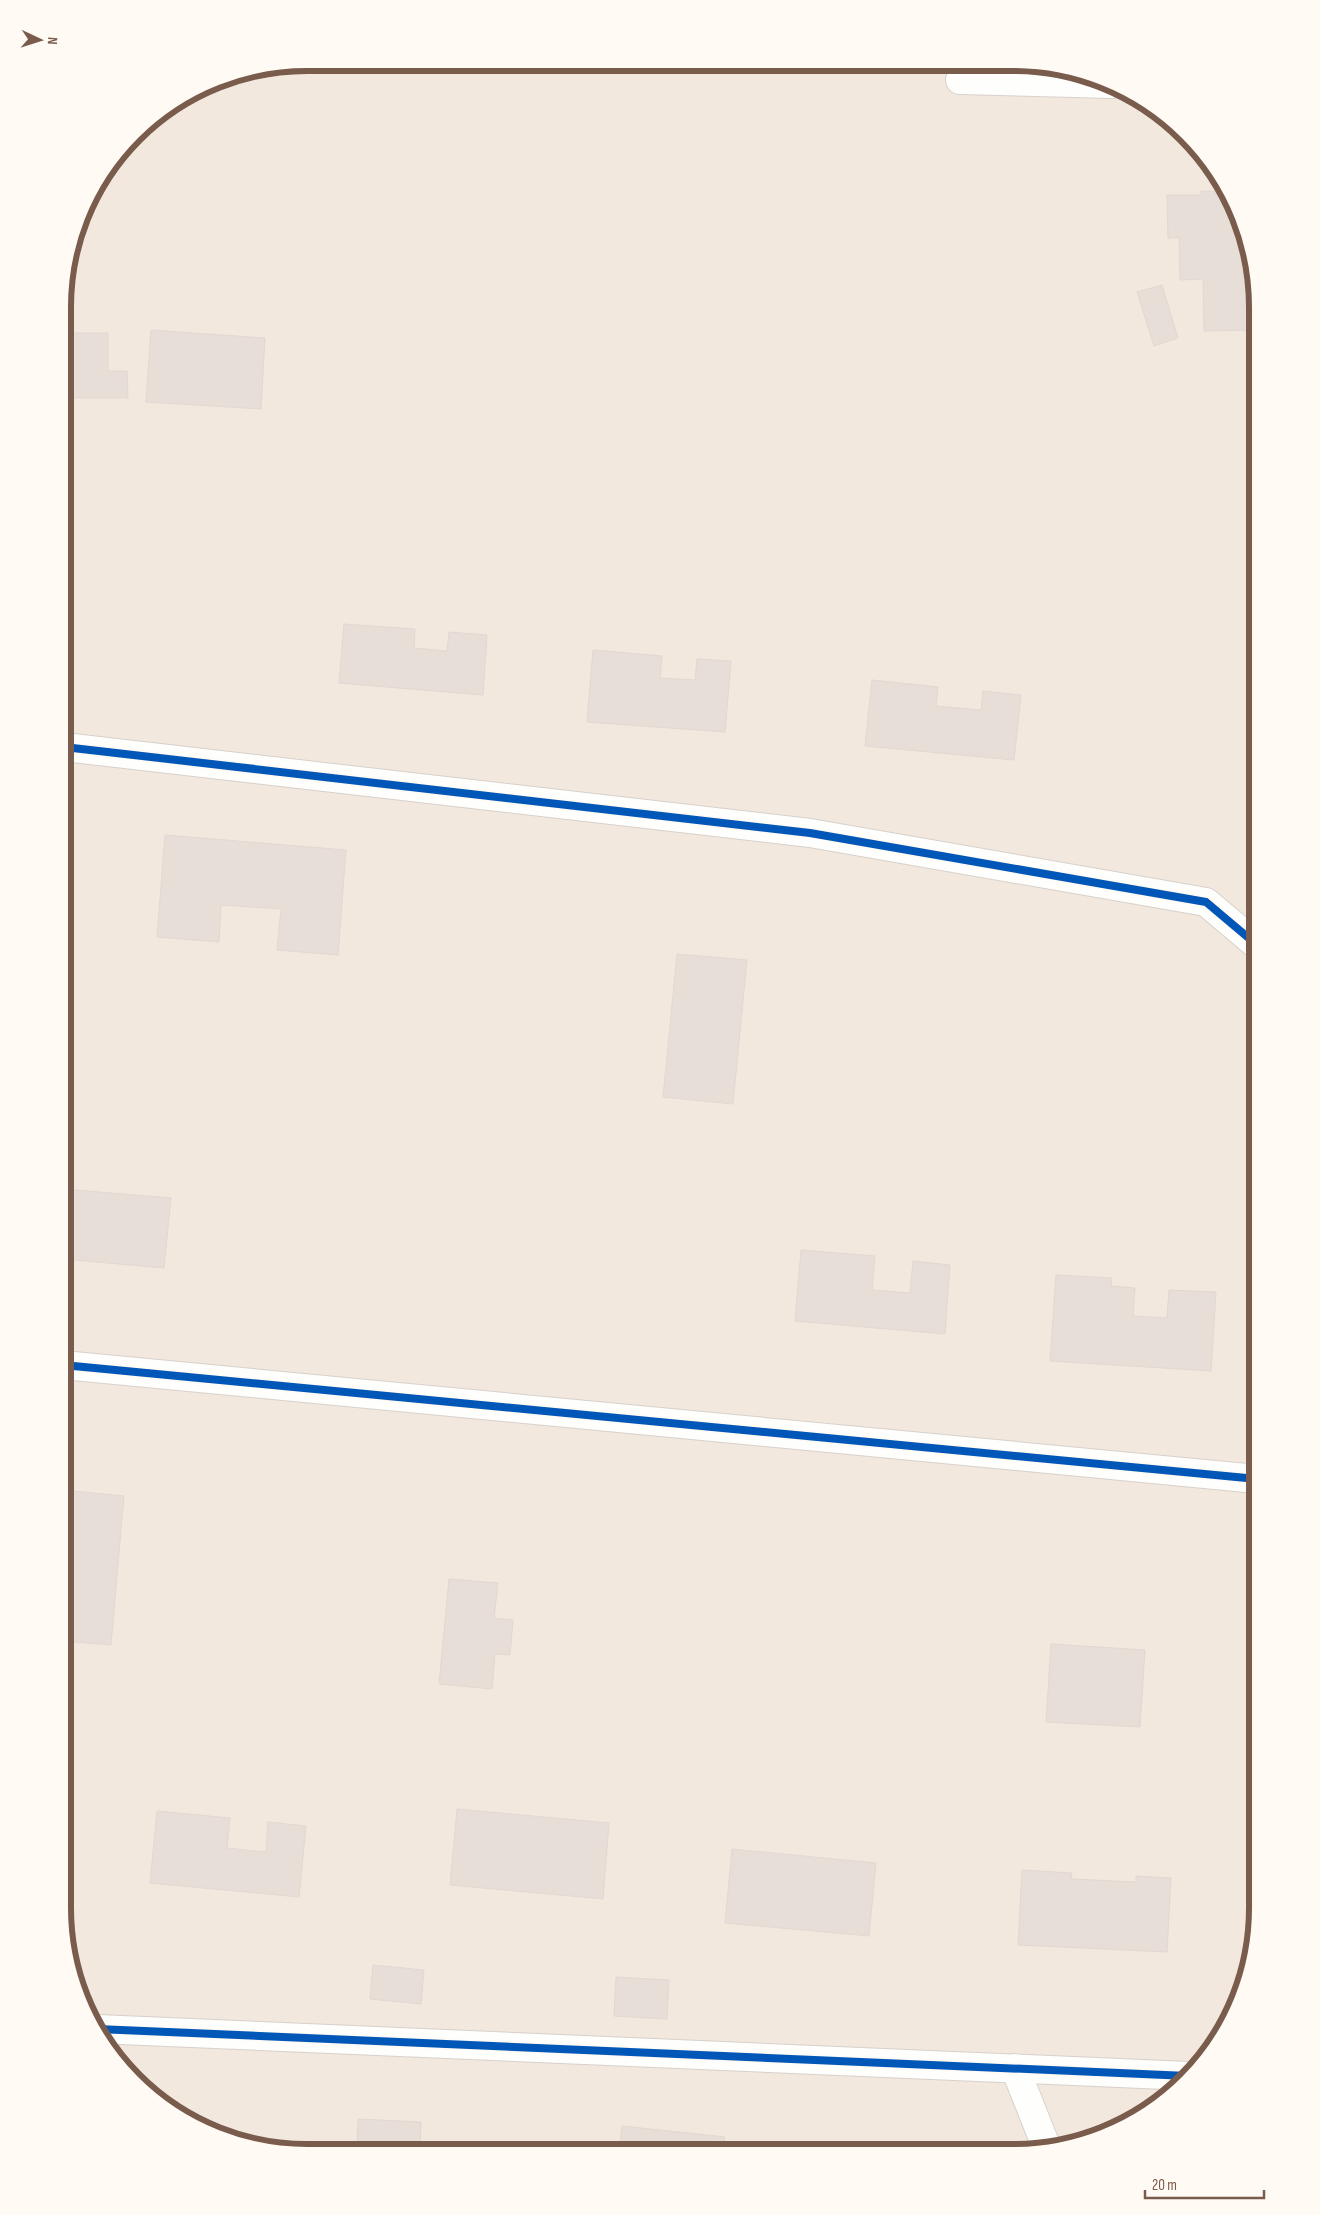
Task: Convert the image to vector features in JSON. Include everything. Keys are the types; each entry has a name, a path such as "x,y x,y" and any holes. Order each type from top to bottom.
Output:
{"street":[{"path":"960,80 1087,83"},
{"path":"71,747 810,833 1206,902 1249,938"},
{"path":"71,1366 1249,1478"},
{"path":"105,2029 1179,2076"},
{"path":"1015,2068 1044,2142"}],"shaded area":[{"path":"1013,71 1044,73 1074,79 1103,89 1131,103 1157,120 1180,140 1200,163 1217,189 1231,217 1241,246 1247,276 1249,307 1249,1908 1247,1939 1241,1969 1231,1998 1217,2026 1200,2052 1180,2075 1157,2095 1131,2112 1103,2126 1074,2136 1044,2142 1013,2144 307,2144 276,2142 246,2136 217,2126 189,2112 163,2095 140,2075 120,2052 103,2026 89,1998 79,1969 73,1939 71,1908 71,307 73,276 79,246 89,217 111,176 140,140 176,111 217,89 246,79 291,72"}],"building":[{"path":"1201,191 1218,191 1236,231 1247,276 1249,330 1204,331 1203,279 1180,280 1179,238 1168,238 1167,195 1201,195"},
{"path":"1162,285 1178,338 1154,346 1137,292"},
{"path":"151,330 265,338 261,409 146,402"},
{"path":"71,333 108,333 108,371 127,371 128,398 71,398"},
{"path":"344,624 415,629 414,648 447,651 449,632 487,635 483,695 339,683"},
{"path":"593,650 662,656 660,678 695,680 697,659 731,661 725,732 587,722"},
{"path":"872,680 938,687 936,706 981,710 983,691 1021,695 1014,760 865,746"},
{"path":"165,835 346,850 338,955 277,950 281,909 221,905 219,942 157,937"},
{"path":"677,954 747,960 733,1104 663,1097"},
{"path":"71,1190 171,1198 164,1268 71,1260"},
{"path":"801,1250 875,1256 872,1290 910,1293 913,1261 950,1265 945,1334 795,1321"},
{"path":"1056,1275 1112,1278 1111,1286 1135,1288 1133,1316 1167,1318 1169,1290 1216,1292 1211,1371 1050,1361"},
{"path":"71,1491 124,1496 111,1645 71,1642"},
{"path":"449,1579 498,1583 494,1618 513,1620 510,1655 495,1654 492,1689 439,1684"},
{"path":"1051,1644 1145,1650 1140,1727 1046,1722"},
{"path":"457,1809 609,1823 603,1899 450,1885"},
{"path":"157,1811 230,1818 227,1848 266,1852 268,1822 306,1826 299,1897 150,1883"},
{"path":"732,1849 876,1863 869,1936 725,1923"},
{"path":"1022,1870 1072,1873 1071,1879 1136,1882 1136,1876 1171,1878 1167,1952 1018,1945"},
{"path":"373,1965 424,1970 421,2004 370,1999"},
{"path":"616,1977 669,1980 667,2019 614,2016"},
{"path":"358,2119 421,2122 420,2144 357,2144"},
{"path":"622,2126 725,2137 724,2144 620,2144"}],"cycle path":[{"path":"71,748 810,833 1206,902 1249,938"},
{"path":"71,1366 1249,1478"},
{"path":"105,2029 1179,2076"}]}
